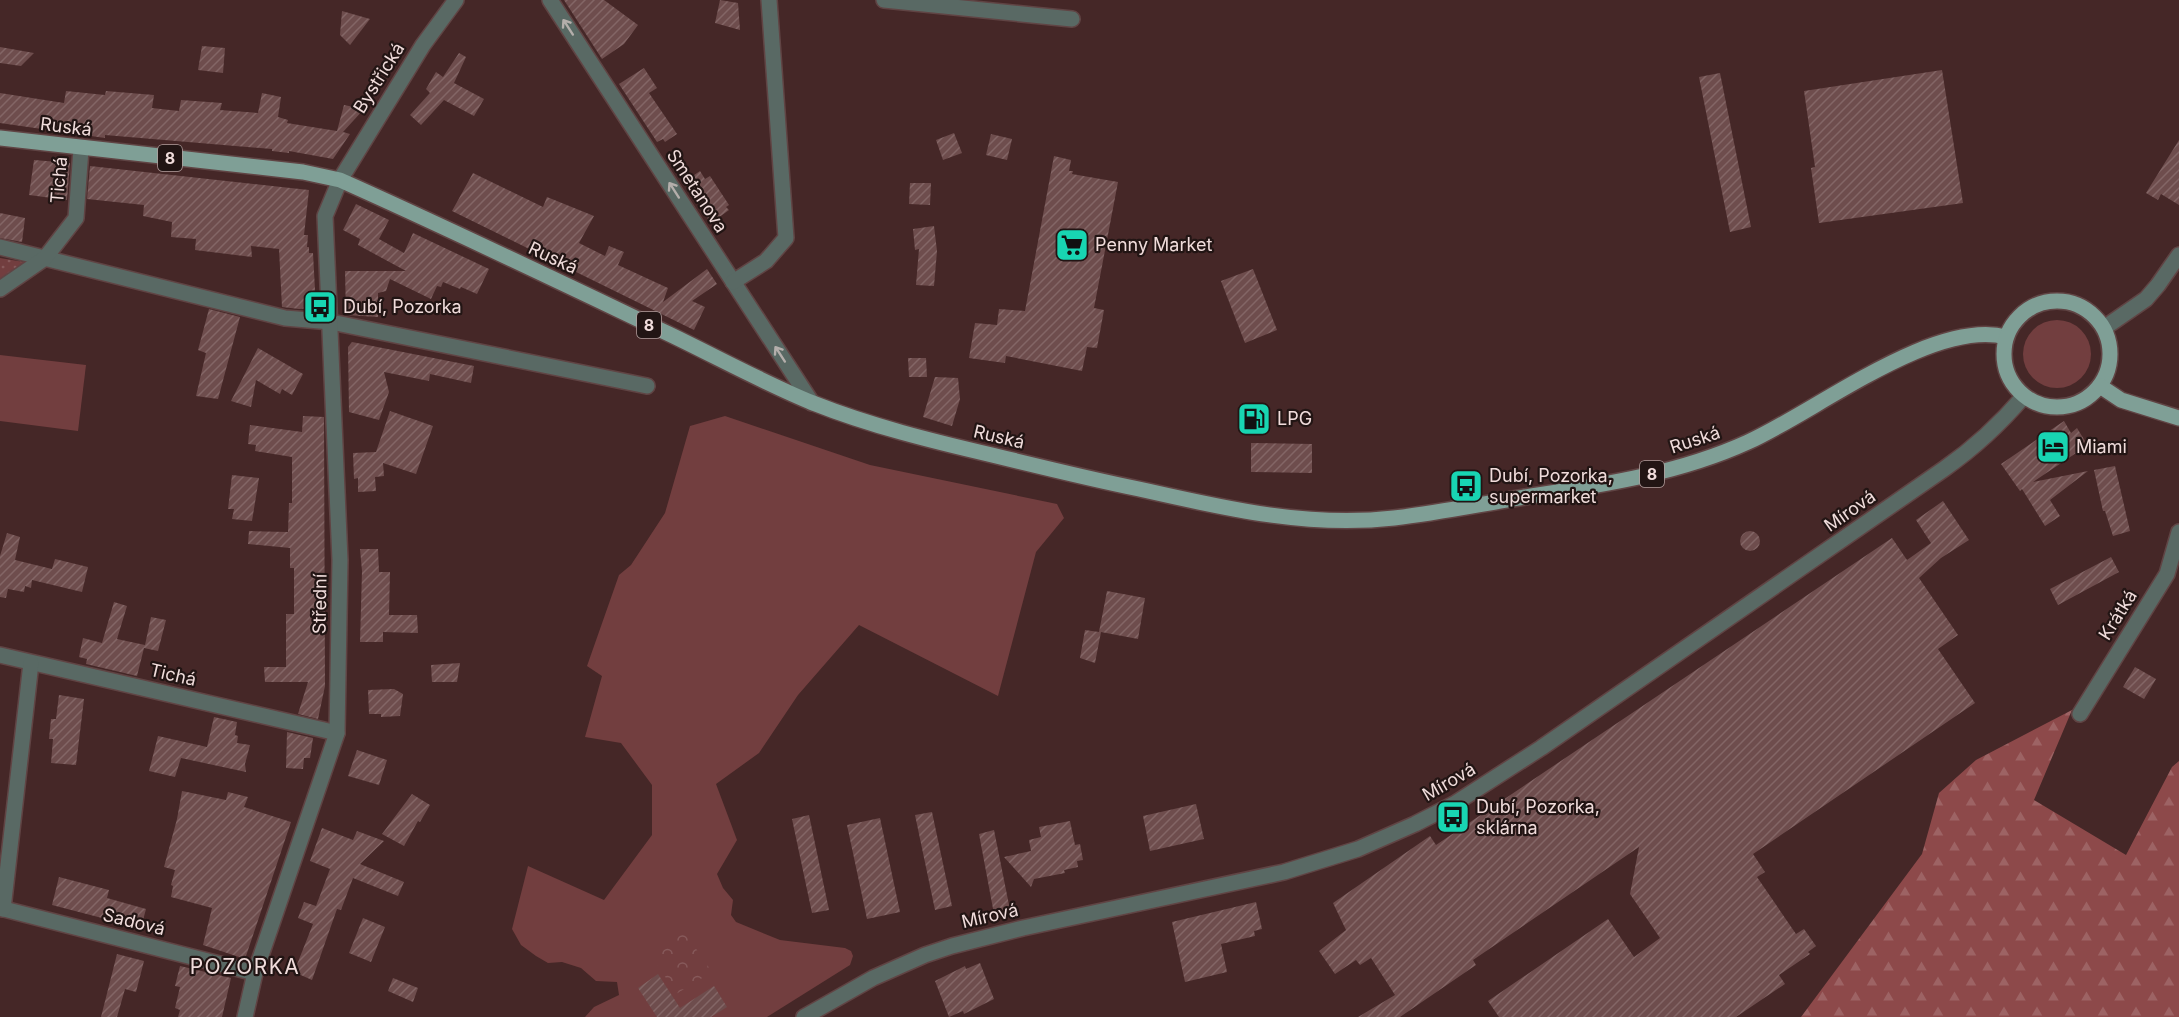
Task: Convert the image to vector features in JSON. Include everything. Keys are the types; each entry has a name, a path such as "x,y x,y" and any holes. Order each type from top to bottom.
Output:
{"main road":[{"name":"Ruská","path":"0,138 283,170 340,180 812,403 904,434 1206,504 1270,516 1370,520 1421,515 1570,490 1675,468 1722,453 1757,438 1802,415 1863,378 1924,349 1977,334 2006,336"},
{"path":"2061,301 2078,304 2093,314 2104,328 2111,358 2108,373 2089,398 2074,405 2059,408 2043,406 2024,396 2015,388 2005,366 2003,354 2006,336 2015,321 2028,309 2044,302 2061,301"},
{"path":"2100,386 2121,400 2179,418"}],"street":[{"name":"Bystřická","path":"340,180 423,45 456,0"},
{"name":"Smetanova","path":"550,0 812,403"},
{"path":"733,282 765,261 786,238 769,0"},
{"path":"884,0 1072,19"},
{"path":"1044,0 1044,16"},
{"name":"Tichá","path":"0,289 45,258 75,218 81,148"},
{"name":"Střední","path":"244,1017 255,973 337,733 340,560 325,216 340,180"},
{"path":"0,247 285,318 331,322 647,386"},
{"path":"2104,328 2146,299 2179,255"},
{"name":"Mírová","path":"804,1017 883,973 952,946 1015,930 1284,872 1358,849 1442,811 1541,748 1946,468 1987,435 2024,396"},
{"name":"Krátká","path":"2080,714 2167,574 2179,532"},
{"name":"Tichá","path":"0,655 337,733"},
{"name":"Sadová","path":"31,663 2,908 255,973"}],"green space":[{"path":"0,258 24,262 0,280"},
{"path":"2064,320 2076,326 2085,335 2091,347 2089,367 2081,378 2064,388 2050,388 2033,378 2025,367 2023,347 2033,330 2044,322"},
{"path":"0,355 86,365 78,431 0,421"},
{"path":"725,416 870,465 1057,504 1064,518 1036,552 998,696 859,625 798,695 759,753 716,784 737,840 717,874 723,888 733,900 731,915 736,922 780,940 845,948 851,951 853,956 850,965 767,1017 585,1017 594,1007 619,995 617,982 596,981 581,968 562,962 548,963 521,945 512,929 528,866 604,900 652,835 652,785 621,743 585,737 602,676 587,666 619,575 631,565 665,513 690,426"},
{"path":"2072,710 2034,800 2126,855 2172,767 2179,761 2179,1017 1801,1017 1922,854 1939,793 1976,760"},
{"path":"681,927 712,972 676,994 647,948"}],"building":[{"path":"564,0 604,0 638,25 624,44 602,59"},
{"path":"720,0 738,3 740,30 715,23"},
{"path":"342,11 370,19 350,45 340,35"},
{"path":"202,46 225,48 223,73 198,70"},
{"path":"0,47 34,53 21,66 0,63"},
{"path":"459,53 466,57 454,83 484,99 474,116 444,100 421,125 410,115 430,93 426,89 436,72 443,77"},
{"path":"644,68 657,88 649,93 677,134 665,142 663,139 657,142 619,84"},
{"path":"1942,70 1963,203 1819,223 1811,168 1815,167 1804,91"},
{"path":"1720,73 1751,227 1730,232 1699,77"},
{"path":"66,91 105,95 106,91 154,95 152,108 179,111 181,100 222,103 220,110 258,113 262,93 281,97 278,117 288,120 287,123 337,131 344,105 364,109 343,132 350,134 333,159 289,151 289,153 272,151 272,149 105,135 105,138 0,123 0,93 64,103"},
{"path":"954,133 962,153 943,160 936,140"},
{"path":"991,134 1012,139 1007,160 986,155"},
{"path":"2179,140 2179,205 2161,194 2158,200 2146,193"},
{"name":"Penny Market","path":"1054,156 1071,160 1069,171 1073,171 1072,174 1118,182 1094,308 1104,310 1097,348 1087,347 1082,371 1006,356 1005,363 969,358 975,323 997,325 999,309 1025,311"},
{"path":"34,160 70,163 67,200 29,195"},
{"path":"90,166 309,190 304,235 308,235 309,253 313,253 316,308 282,307 279,249 251,246 252,257 195,250 196,239 171,237 172,222 143,216 144,205 87,199"},
{"path":"700,171 705,179 710,176 729,205 726,207 729,210 714,221 711,217 708,219 684,182"},
{"path":"473,173 543,207 547,197 594,216 579,243 605,256 609,246 624,252 618,265 668,288 663,302 707,269 717,284 692,301 705,307 694,330 452,211"},
{"path":"910,183 931,183 930,205 909,204"},
{"path":"356,204 389,220 379,239 404,253 413,233 489,269 477,294 443,282 441,287 437,286 431,299 390,279 386,291 378,293 378,317 346,315 345,271 406,271 358,245 360,239 343,230"},
{"path":"0,213 25,218 22,242 0,238"},
{"path":"934,226 937,251 934,286 916,285 919,249 915,250 913,229"},
{"path":"1253,269 1277,330 1245,343 1221,281"},
{"path":"209,309 240,317 218,399 196,396 206,353 198,350"},
{"path":"352,342 474,366 471,383 430,374 429,381 384,372 389,392 379,420 349,412 348,347"},
{"path":"258,348 303,374 292,395 282,389 280,394 256,380 251,407 231,401"},
{"path":"908,358 926,358 927,377 909,377"},
{"path":"935,377 958,378 960,399 952,426 923,417"},
{"path":"390,411 433,426 416,474 383,463 384,476 375,477 376,491 358,492 358,478 354,479 353,453 376,452"},
{"path":"303,416 324,417 325,686 318,719 298,714 308,682 265,682 264,667 286,667 286,614 294,614 294,568 290,568 290,548 248,544 249,531 288,532 289,503 292,503 292,457 255,451 256,445 248,444 250,425 302,432"},
{"path":"2064,421 2071,433 2077,428 2085,441 2082,449 2033,482 2088,471 2050,500 2060,516 2045,526 2022,489 2020,491 2001,464"},
{"path":"1251,443 1312,444 1312,473 1251,472"},
{"path":"2115,466 2130,531 2113,536 2105,511 2103,511 2094,470"},
{"path":"232,475 259,478 252,521 232,519 234,509 228,509"},
{"path":"1943,501 1969,540 1941,558 1919,578 1958,635 1938,649 1975,703 1753,854 1765,872 1757,877 1796,934 1804,929 1816,946 1808,952 1810,954 1779,975 1785,984 1736,1017 1499,1017 1488,1001 1608,919 1634,957 1660,938 1630,894 1639,847 1473,960 1476,965 1400,1017 1358,1017 1395,995 1371,958 1360,965 1356,960 1335,974 1319,951 1346,930 1333,903 1430,836 1436,845 1892,538 1907,560 1931,543 1916,520"},
{"path":"1750,531 1757,534 1760,541 1757,548 1750,551 1743,548 1740,541 1743,534"},
{"path":"7,533 20,537 15,560 52,569 55,559 88,567 82,592 32,580 31,588 25,586 24,592 8,589 6,598 0,597 0,556"},
{"path":"360,549 378,549 379,572 390,572 389,615 417,615 418,633 383,632 383,642 360,642 362,571"},
{"path":"2111,557 2119,572 2058,605 2050,589"},
{"path":"1107,591 1145,598 1138,639 1101,632 1095,663 1080,658 1085,630 1099,632"},
{"path":"114,602 127,606 117,639 145,645 151,617 166,620 158,651 144,648 137,676 86,664 87,659 79,657 83,638 102,643"},
{"path":"460,663 457,682 432,682 431,665"},
{"path":"2135,667 2156,679 2144,699 2123,687"},
{"path":"394,689 403,694 400,716 381,717 381,714 369,714 368,690"},
{"path":"59,695 84,699 76,765 51,763 53,739 49,739 51,719 56,719"},
{"path":"214,717 237,722 235,735 238,736 237,743 250,745 245,764 246,772 181,758 175,777 149,771 158,736 207,747"},
{"path":"287,732 313,738 310,758 304,758 303,769 286,768"},
{"path":"357,750 387,760 379,785 348,776"},
{"path":"182,791 226,800 228,792 248,797 244,807 291,822 245,959 203,945 212,908 171,897 175,870 164,867"},
{"path":"412,794 430,805 404,846 382,834"},
{"path":"1196,804 1204,839 1150,851 1143,816"},
{"path":"932,812 952,906 935,910 915,815"},
{"path":"809,815 829,910 812,913 792,819"},
{"path":"880,818 900,912 867,919 847,825"},
{"path":"1070,821 1075,845 1080,844 1083,860 1077,861 1078,867 1064,870 1065,873 1034,879 1031,887 1004,857 1031,851 1029,840 1041,837 1039,827"},
{"path":"322,828 353,840 357,831 384,841 360,864 404,882 398,896 353,878 341,910 337,909 312,980 294,972 313,924 298,918 304,902 316,906 330,869 310,861"},
{"path":"994,830 1010,910 994,914 979,834"},
{"path":"59,877 109,890 107,898 146,909 142,924 103,914 102,918 52,905"},
{"path":"1256,902 1262,929 1254,931 1255,936 1221,944 1227,972 1185,982 1172,922"},
{"path":"363,918 385,927 371,962 349,953"},
{"path":"117,954 144,961 136,992 125,989 117,1017 101,1017"},
{"path":"980,963 994,999 964,1014 963,1011 949,1017 935,981 965,966 966,969"},
{"path":"180,966 231,978 222,1017 178,1017 180,1010 175,1008 180,987 175,986"},
{"path":"658,974 680,1008 714,986 727,1007 711,1017 657,1017 638,988"},
{"path":"393,978 418,988 413,1002 388,991"}],"place":[{"name":"Penny Market","path":"1072,245"},
{"name":"Dubí, Pozorka","path":"320,307"},
{"name":"LPG","path":"1254,419"},
{"name":"Miami","path":"2053,447"},
{"name":"Dubí, Pozorka, supermarket","path":"1466,486"},
{"name":"Dubí, Pozorka, sklárna","path":"1453,817"}],"district":[{"name":"POZORKA","path":"245,967"}]}
